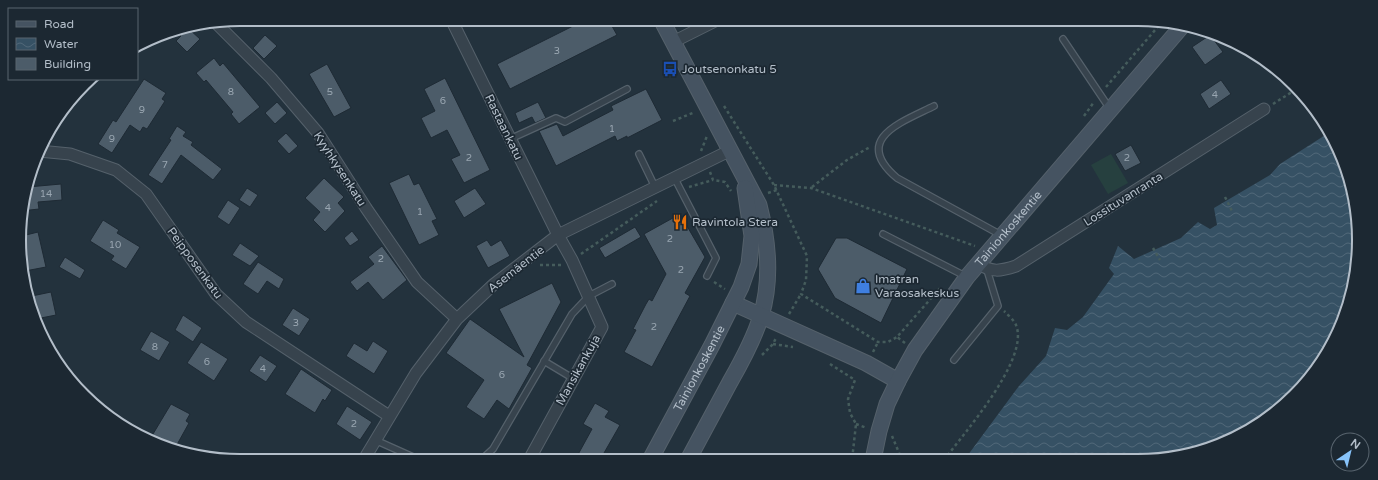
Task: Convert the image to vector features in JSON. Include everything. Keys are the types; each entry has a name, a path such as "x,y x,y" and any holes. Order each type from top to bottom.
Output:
{"main road":[{"path":"665,26 740,165 759,205 766,232 768,255 766,287 761,316 744,355 691,454"},
{"name":"Tainionkoskentie","path":"874,454 878,431 887,404 898,381 916,350 967,277 982,267 1002,235 1179,30"},
{"name":"Tainionkoskentie","path":"653,454 730,297 741,287 749,264 752,236 749,207 740,165"},
{"path":"730,297 761,316 866,363 898,381"}],"street":[{"name":"Rastaankatu","path":"454,26 558,235"},
{"path":"673,42 705,26"},
{"name":"Kyyhkysenkatu","path":"220,27 271,78 318,133 366,208 417,282 457,319"},
{"name":"Lossituvanranta","path":"982,267 1005,270 1022,263 1264,109"},
{"name":"Asemäentie","path":"367,454 416,373 457,319 493,285 558,235 731,150"},
{"name":"Peipposenkatu","path":"45,152 70,154 116,170 146,194 216,294 241,318 389,416"},
{"name":"Mansikankuja","path":"532,454 602,327 572,260 558,235"}],"lane":[{"path":"1063,39 1110,109"},
{"path":"510,140 556,118 565,122 627,90"},
{"path":"934,106 888,131 880,141 878,153 884,167 896,178 1002,235"},
{"path":"639,154 655,187"},
{"path":"674,177 716,258 707,276"},
{"path":"883,234 967,277"},
{"path":"954,360 998,306 982,267"},
{"path":"487,454 493,449 572,314 588,296 612,284"},
{"path":"544,361 574,378"},
{"path":"374,440 406,454"}],"path":[{"path":"1264,109 1292,92"},
{"path":"720,100 774,184 807,256 806,280 801,294 878,342 888,342 896,337"},
{"path":"811,188 847,160 880,141"},
{"path":"681,190 713,180"},
{"path":"774,184 811,188 976,247"},
{"path":"1225,197 1232,211"},
{"path":"519,266 566,264 659,200"},
{"path":"1153,248 1160,260"},
{"path":"707,276 730,297"},
{"path":"948,454 1004,380 1013,357 1018,332 1016,324 998,306"},
{"path":"774,344 797,347"},
{"path":"824,360 855,380 848,399 850,413 856,424 853,454"},
{"path":"894,429 892,436 900,454"}],"green space":[{"path":"1111,154 1128,183 1108,194 1091,165"}],"water":[{"path":"1324,136 1336,158 1345,185 1352,226 1352,254 1345,295 1330,335 1308,370 1279,401 1257,418 1233,432 1207,443 1180,450 1152,454 969,454 1019,386 1046,356 1055,328 1067,330 1083,317 1114,274 1109,268 1118,246 1134,259 1181,238 1198,222 1210,229 1217,225 1214,208 1270,175 1280,164"}],"building":[{"path":"573,26 612,26 617,35 510,89 497,64"},
{"path":"192,31 200,39 187,52 176,41 181,36 180,35"},
{"path":"265,35 277,46 264,59 253,48"},
{"path":"1207,37 1213,39 1223,52 1205,65 1192,47"},
{"path":"214,58 220,66 223,63 260,107 239,124 231,114 233,112 206,80 204,82 196,73"},
{"path":"327,64 351,108 334,117 309,74"},
{"path":"445,78 490,170 464,183 451,159 460,155 447,130 431,138 421,118 435,111 424,89"},
{"path":"144,79 166,93 162,99 165,101 147,129 143,127 140,132 130,125 112,153 98,144 113,120 116,122"},
{"path":"1221,80 1231,94 1209,109 1200,94"},
{"path":"646,89 662,120 627,138 627,136 617,141 615,136 556,166 539,131 557,124 563,136 613,110 611,106"},
{"path":"277,102 287,113 275,124 265,113"},
{"path":"538,102 546,118 535,123 532,117 519,123 515,113"},
{"path":"177,126 186,132 183,136 193,142 191,145 222,169 213,180 181,155 162,184 148,175 171,140 169,139"},
{"path":"286,133 298,146 289,154 277,141"},
{"path":"1131,145 1141,163 1125,171 1115,154"},
{"path":"409,174 414,185 419,183 437,219 432,221 439,235 419,245 389,183"},
{"path":"324,178 344,197 338,203 345,211 325,232 313,220 320,212 305,198"},
{"path":"61,184 62,200 38,202 39,209 28,210 33,187"},
{"path":"247,188 258,195 250,207 239,200"},
{"path":"475,188 486,204 464,218 454,201"},
{"path":"228,200 240,208 229,225 217,217"},
{"path":"680,214 705,257 685,293 690,296 652,367 624,352 636,330 633,329 646,304 649,299 652,301 666,274 644,234"},
{"path":"103,220 119,230 117,233 140,247 126,269 111,260 114,256 90,241"},
{"path":"635,227 641,237 605,258 599,248"},
{"path":"352,231 359,240 350,246 344,238"},
{"path":"38,232 46,267 28,270 26,254 26,235"},
{"name":"Imatran Varaosakeskus","path":"836,238 847,238 907,269 881,323 835,298 818,269"},
{"path":"487,240 491,246 501,240 510,256 488,268 476,246"},
{"path":"240,243 259,256 250,266 232,255"},
{"path":"382,246 407,280 383,300 368,282 357,291 350,282 374,264 368,257"},
{"path":"65,257 85,270 80,279 59,267"},
{"path":"258,262 284,279 279,289 267,281 258,294 243,284"},
{"path":"552,283 561,302 527,365 532,368 509,409 497,400 484,419 466,407 484,380 446,353 470,319 524,357 499,309"},
{"path":"51,292 56,315 40,318 33,296"},
{"path":"293,308 310,319 299,336 282,325"},
{"path":"183,315 202,328 193,342 175,330"},
{"path":"151,331 170,342 159,361 140,350"},
{"path":"373,341 388,351 374,374 346,356 354,343 367,351"},
{"path":"201,342 228,359 214,381 187,363"},
{"path":"260,355 277,366 266,382 249,371"},
{"path":"301,369 332,390 325,401 323,399 315,413 285,394"},
{"path":"595,403 609,411 605,417 620,425 603,454 578,454 592,429 583,424"},
{"path":"171,404 190,414 186,421 189,423 177,445 152,435"},
{"path":"347,406 372,422 360,440 336,424"}],"place":[{"name":"Joutsenonkatu 5","path":"670,69"},
{"name":"Ravintola Stera","path":"680,222"},
{"name":"Imatran Varaosakeskus","path":"863,286"}]}
